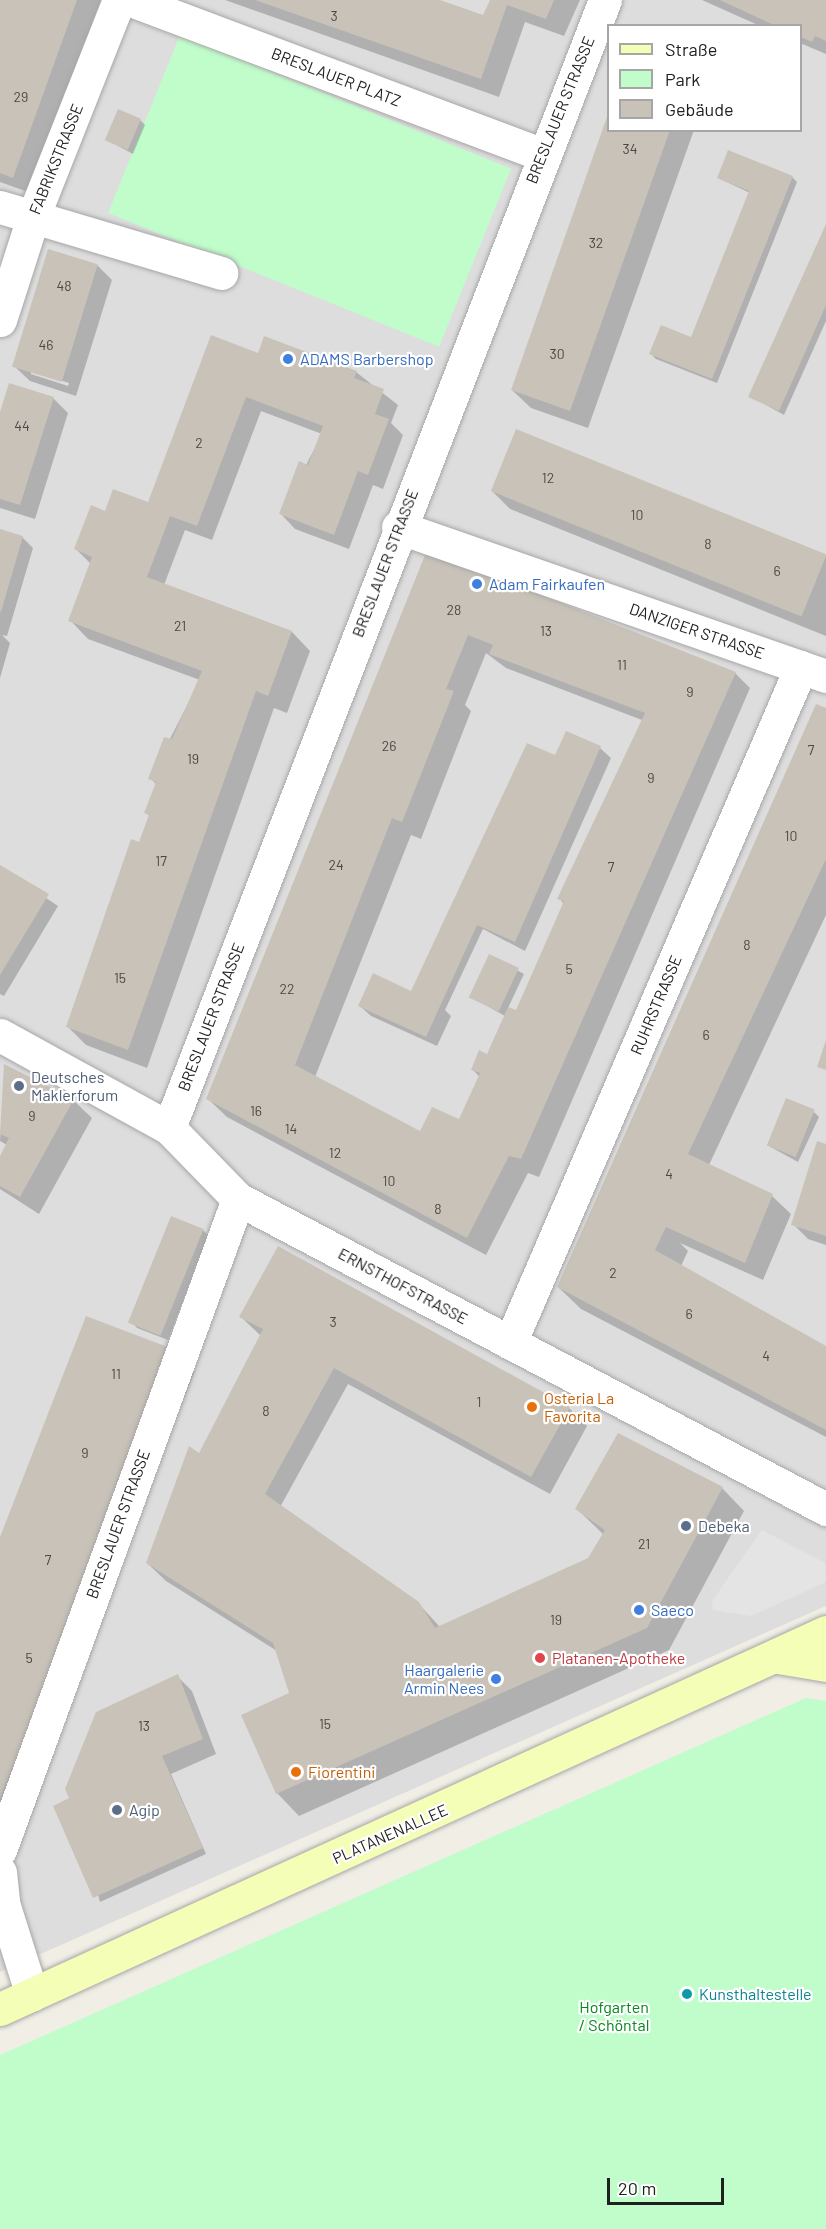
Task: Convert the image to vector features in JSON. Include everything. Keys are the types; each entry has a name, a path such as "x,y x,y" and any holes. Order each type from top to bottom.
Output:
{"main road":[{"name":"PLATANENALLEE","path":"0,2009 778,1657 826,1632"},
{"path":"778,1657 826,1665"}],"street":[{"name":"FABRIKSTRASSE","path":"0,320 33,217 119,0"},
{"name":"BRESLAUER PLATZ","path":"131,0 541,154"},
{"name":"BRESLAUER STRASSE","path":"169,1128 541,154 605,0"},
{"path":"0,207 221,273"},
{"name":"DANZIGER STRASSE","path":"398,527 813,671"},
{"name":"RUHRSTRASSE","path":"510,1343 813,671"},
{"name":"ERNSTHOFSTRASSE","path":"0,1035 169,1128 238,1199 826,1509"},
{"name":"BRESLAUER STRASSE","path":"0,1850 238,1199"},
{"path":"0,1872 3,1903 32,1995"}],"shaded area":[{"path":"0,0 826,0 826,1606 0,1972"},
{"path":"762,1530 825,1563 826,1582 751,1616 713,1610 712,1601"}],"green space":[{"path":"180,35 511,169 439,347 108,213"},
{"name":"Hofgarten / Schöntal","path":"806,1698 826,1701 826,2229 0,2229 0,2055"}],"building":[{"path":"0,0 77,0 13,178 0,173"},
{"path":"255,0 440,0 483,15 490,0 554,0 546,19 507,5 481,79"},
{"path":"720,0 826,0 826,41 815,36 812,42 802,37 802,24 772,24"},
{"path":"118,109 141,119 128,150 105,140"},
{"path":"607,117 607,132 669,132 570,411 511,390"},
{"path":"728,150 793,176 712,379 649,354 661,325 691,337 749,191 717,178"},
{"path":"826,224 826,305 779,411 748,397"},
{"path":"48,249 98,264 62,382 12,367"},
{"path":"211,335 258,353 264,336 357,371 354,378 384,389 375,414 389,419 368,475 358,471 334,535 279,514 299,461 308,465 323,426 246,397 197,526 170,516 147,577 292,631 268,696 256,691 128,1050 66,1027 131,839 139,842 149,815 144,813 156,782 148,779 164,737 172,739 202,671 68,621 92,557 74,549 91,505 105,511 113,489 148,502"},
{"path":"9,383 54,397 20,505 0,499 0,412"},
{"path":"516,429 826,554 802,617 491,491"},
{"path":"0,529 23,536 1,612 0,612"},
{"path":"427,550 736,672 521,1159 509,1156 467,1238 206,1099","holes":["468,635 493,645 489,654 645,713 557,899 564,901 516,1010 508,1007 487,1054 479,1050 471,1070 480,1073 459,1119 432,1107 420,1131 295,1065 392,818 402,822 454,691 446,689"]},
{"path":"816,704 826,708 826,859 688,1154 773,1194 745,1263 666,1227 655,1250 826,1346 826,1430 557,1287"},
{"path":"566,731 601,746 515,942 477,925 426,1037 358,1006 373,973 411,991 527,743 555,755"},
{"path":"0,865 49,894 0,975"},
{"path":"489,954 519,968 499,1011 469,998"},
{"path":"826,1040 826,1070 817,1067"},
{"path":"4,1064 74,1099 20,1197 0,1186 0,1156 9,1138 0,1134"},
{"path":"786,1098 815,1110 796,1157 767,1145"},
{"path":"817,1141 826,1144 826,1236 791,1225"},
{"path":"171,1216 203,1229 160,1336 128,1323"},
{"path":"278,1246 570,1407 531,1477 334,1368 265,1494 419,1602 435,1628 588,1558 605,1530 575,1509 618,1433 723,1487 647,1628 276,1794 241,1715 289,1693 273,1643 146,1563 189,1446 199,1453 263,1329 239,1317"},
{"path":"86,1316 178,1351 0,1799 0,1537"},
{"path":"178,1674 203,1739 162,1756 203,1848 93,1898 53,1806 69,1798 65,1789 96,1712"}],"place":[{"name":"ADAMS Barbershop","path":"288,359"},
{"name":"Adam Fairkaufen","path":"477,584"},
{"name":"Deutsches Maklerforum","path":"19,1086"},
{"name":"Osteria La Favorita","path":"532,1407"},
{"name":"Debeka","path":"686,1526"},
{"name":"Saeco","path":"639,1610"},
{"name":"Platanen-Apotheke","path":"540,1658"},
{"name":"Haargalerie Armin Nees","path":"496,1679"},
{"name":"Fiorentini","path":"296,1772"},
{"name":"Agip","path":"117,1810"},
{"name":"Kunsthaltestelle","path":"687,1994"}]}
